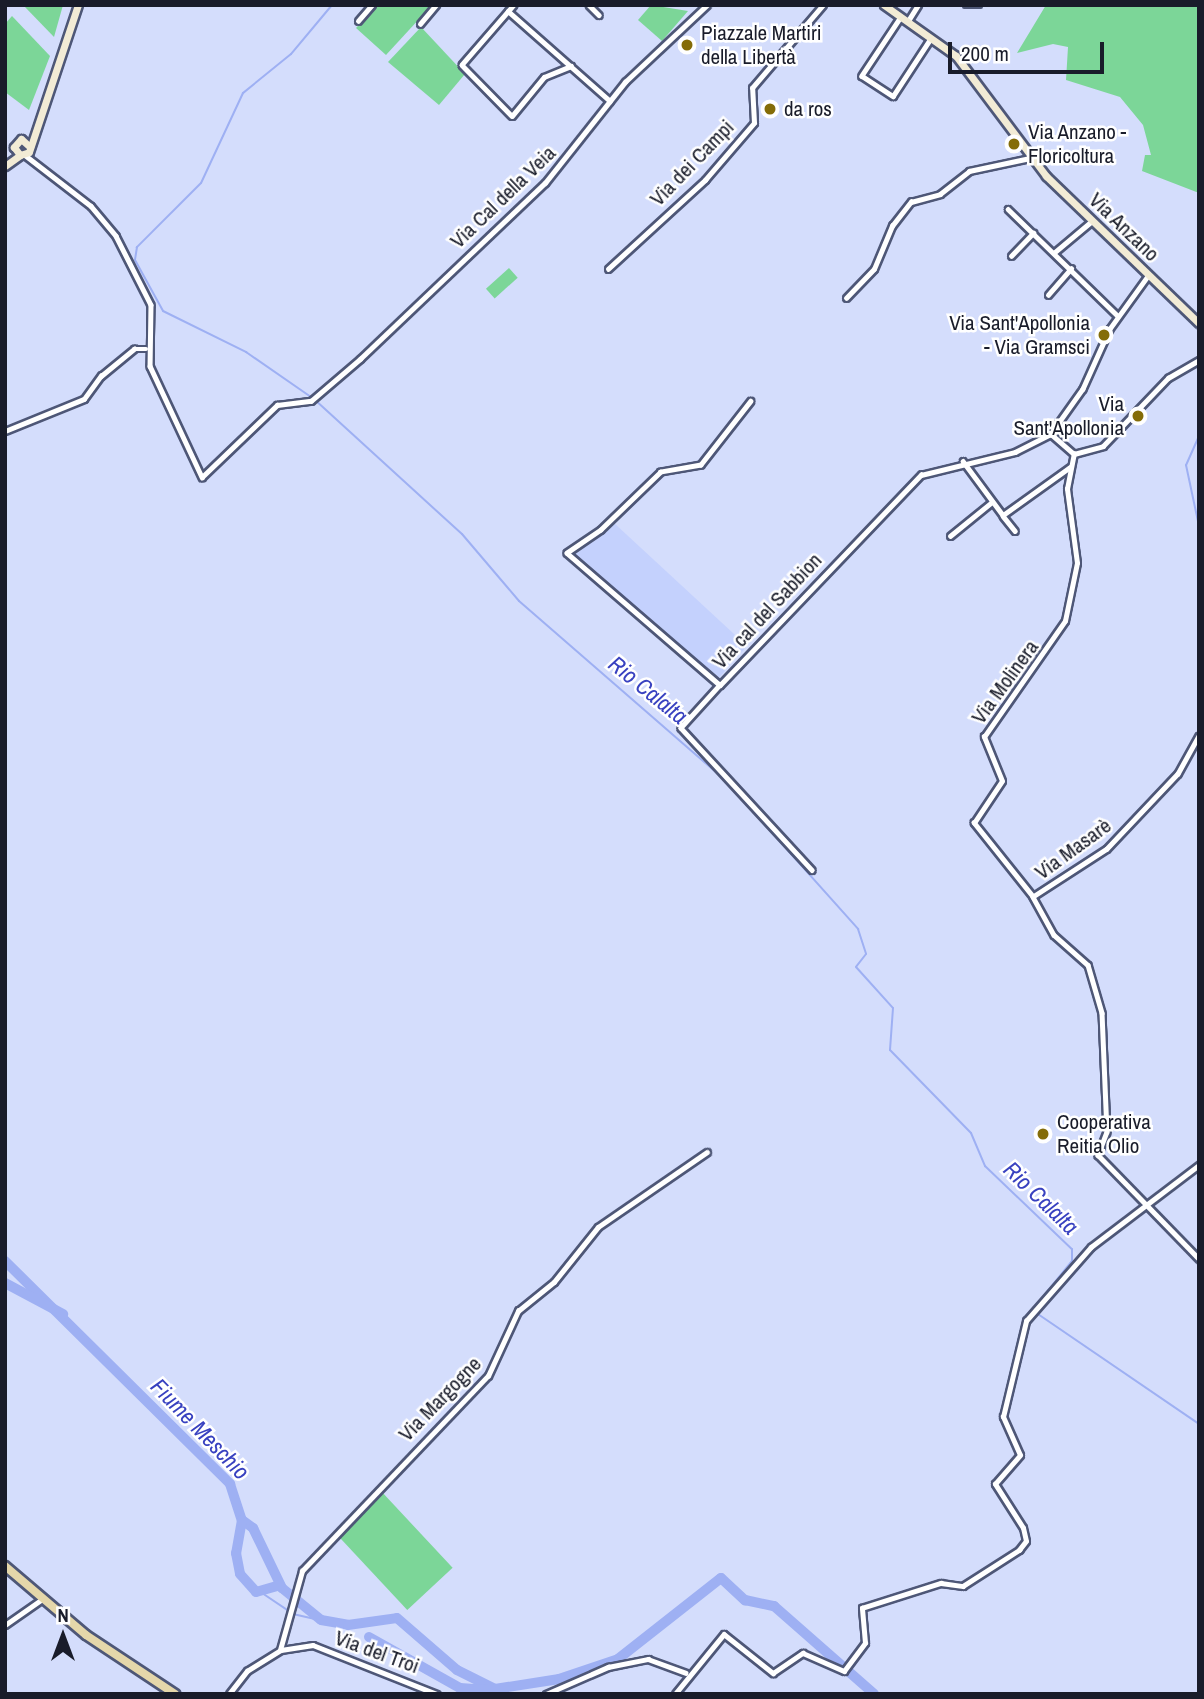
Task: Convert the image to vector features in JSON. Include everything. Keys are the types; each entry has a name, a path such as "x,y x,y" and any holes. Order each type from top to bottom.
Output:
{"main road":[{"path":"5,166 26,152 50,97 78,5"},
{"name":"Via Anzano","path":"884,5 931,37 960,61 1030,158 1199,323"},
{"path":"5,159 50,97"},
{"path":"18,142 26,152"},
{"path":"18,142 26,152"},
{"path":"5,1566 41,1600 170,1692"}],"street":[{"path":"358,21 372,5"},
{"path":"420,24 436,5"},
{"path":"514,5 463,65 512,116 544,77 571,65"},
{"path":"589,5 599,15"},
{"name":"Via Cal della Veia","path":"146,349 204,475 277,405 311,401 545,183 610,102 706,5"},
{"name":"Via dei Campi","path":"608,269 705,180 754,123 752,88 823,5"},
{"path":"918,5 904,19 862,76 893,96 931,37"},
{"path":"966,5 979,5"},
{"path":"508,12 610,102"},
{"path":"5,431 84,399 101,376 134,349 146,349 151,305 116,236 26,152"},
{"path":"846,298 874,269 892,226 911,202 940,194 969,171 1030,158"},
{"path":"1008,209 1118,316"},
{"path":"1055,253 1092,221"},
{"path":"1012,256 1032,233"},
{"path":"1048,295 1071,269"},
{"path":"1015,531 963,461 1015,452 1051,434 1079,397 1118,316 1149,275"},
{"path":"1051,434 1074,454 1108,443 1168,378 1199,360"},
{"name":"Via cal del Sabbion","path":"751,401 701,465 661,472 611,522 567,553 720,685 921,475 963,461"},
{"name":"Via Molinera","path":"1034,897 977,831 975,816 1002,780 984,737 1065,621 1077,555 1070,467 1074,454"},
{"path":"1003,515 1070,467"},
{"path":"950,536 992,502"},
{"path":"720,685 681,727 812,870"},
{"name":"Via Masarè","path":"1146,1205 1097,1152 1107,1132 1102,1013 1088,965 1046,926 1034,897 1107,849 1178,774 1199,736"},
{"name":"Via Margogne","path":"280,1650 302,1571 325,1543 488,1376 518,1311 554,1282 597,1227 707,1152"},
{"path":"675,1694 686,1674 727,1633 774,1673 803,1653 845,1670 865,1643 862,1608 941,1583 963,1586 1027,1541 995,1484 1020,1455 1003,1417 1032,1315 1091,1247 1199,1165"},
{"path":"1146,1205 1199,1259"},
{"path":"5,1625 41,1600"},
{"name":"Via del Troi","path":"280,1650 306,1643 437,1694"},
{"path":"229,1694 247,1671 280,1650"},
{"path":"545,1694 556,1692 608,1667 648,1659 686,1674"}],"shaded area":[{"path":"614,523 747,646 717,680 570,553"}],"green space":[{"path":"23,5 63,5 54,37"},
{"path":"377,5 432,5 386,55 356,28"},
{"path":"651,5 688,11 662,41 638,20"},
{"path":"1046,5 1199,5 1199,193 1142,171 1145,155 1151,155 1143,125 1120,97 1066,80 1068,47 1053,44 1017,53"},
{"path":"12,16 50,56 29,110 5,92 5,24"},
{"path":"421,27 465,74 439,105 388,62"},
{"path":"509,268 518,278 495,298 486,289"},
{"path":"381,1491 453,1568 407,1610 336,1533"}],"waterway":[{"name":"Rio Calalta","path":"332,5 291,54 243,93 201,183 137,247 135,260 163,311 246,352 314,399 462,534 519,601 725,780 858,929 866,954 856,967 893,1008 890,1050 971,1133 985,1166 1072,1249 1072,1261 1032,1310 1199,1424"},
{"path":"1199,436 1186,465 1199,526"},
{"name":"Fiume Meschio","path":"5,1261 230,1484 242,1520 253,1528 282,1588 321,1620 348,1625 397,1618 457,1670 495,1689 559,1679 618,1659 721,1578 745,1600 774,1606 874,1694"},
{"path":"5,1283 63,1314"},
{"path":"242,1520 236,1553 240,1574 256,1592 280,1585"},
{"path":"262,1593 293,1614 320,1620"},
{"path":"369,1637 460,1688 488,1690"}],"place":[{"name":"Piazzale Martiri della Libertà","path":"687,45"},
{"name":"da ros","path":"770,109"},
{"name":"Via Anzano - Floricoltura","path":"1014,144"},
{"name":"Via Sant'Apollonia - Via Gramsci","path":"1104,335"},
{"name":"Via Sant'Apollonia","path":"1138,416"},
{"name":"Cooperativa Reitia Olio","path":"1043,1134"}]}
